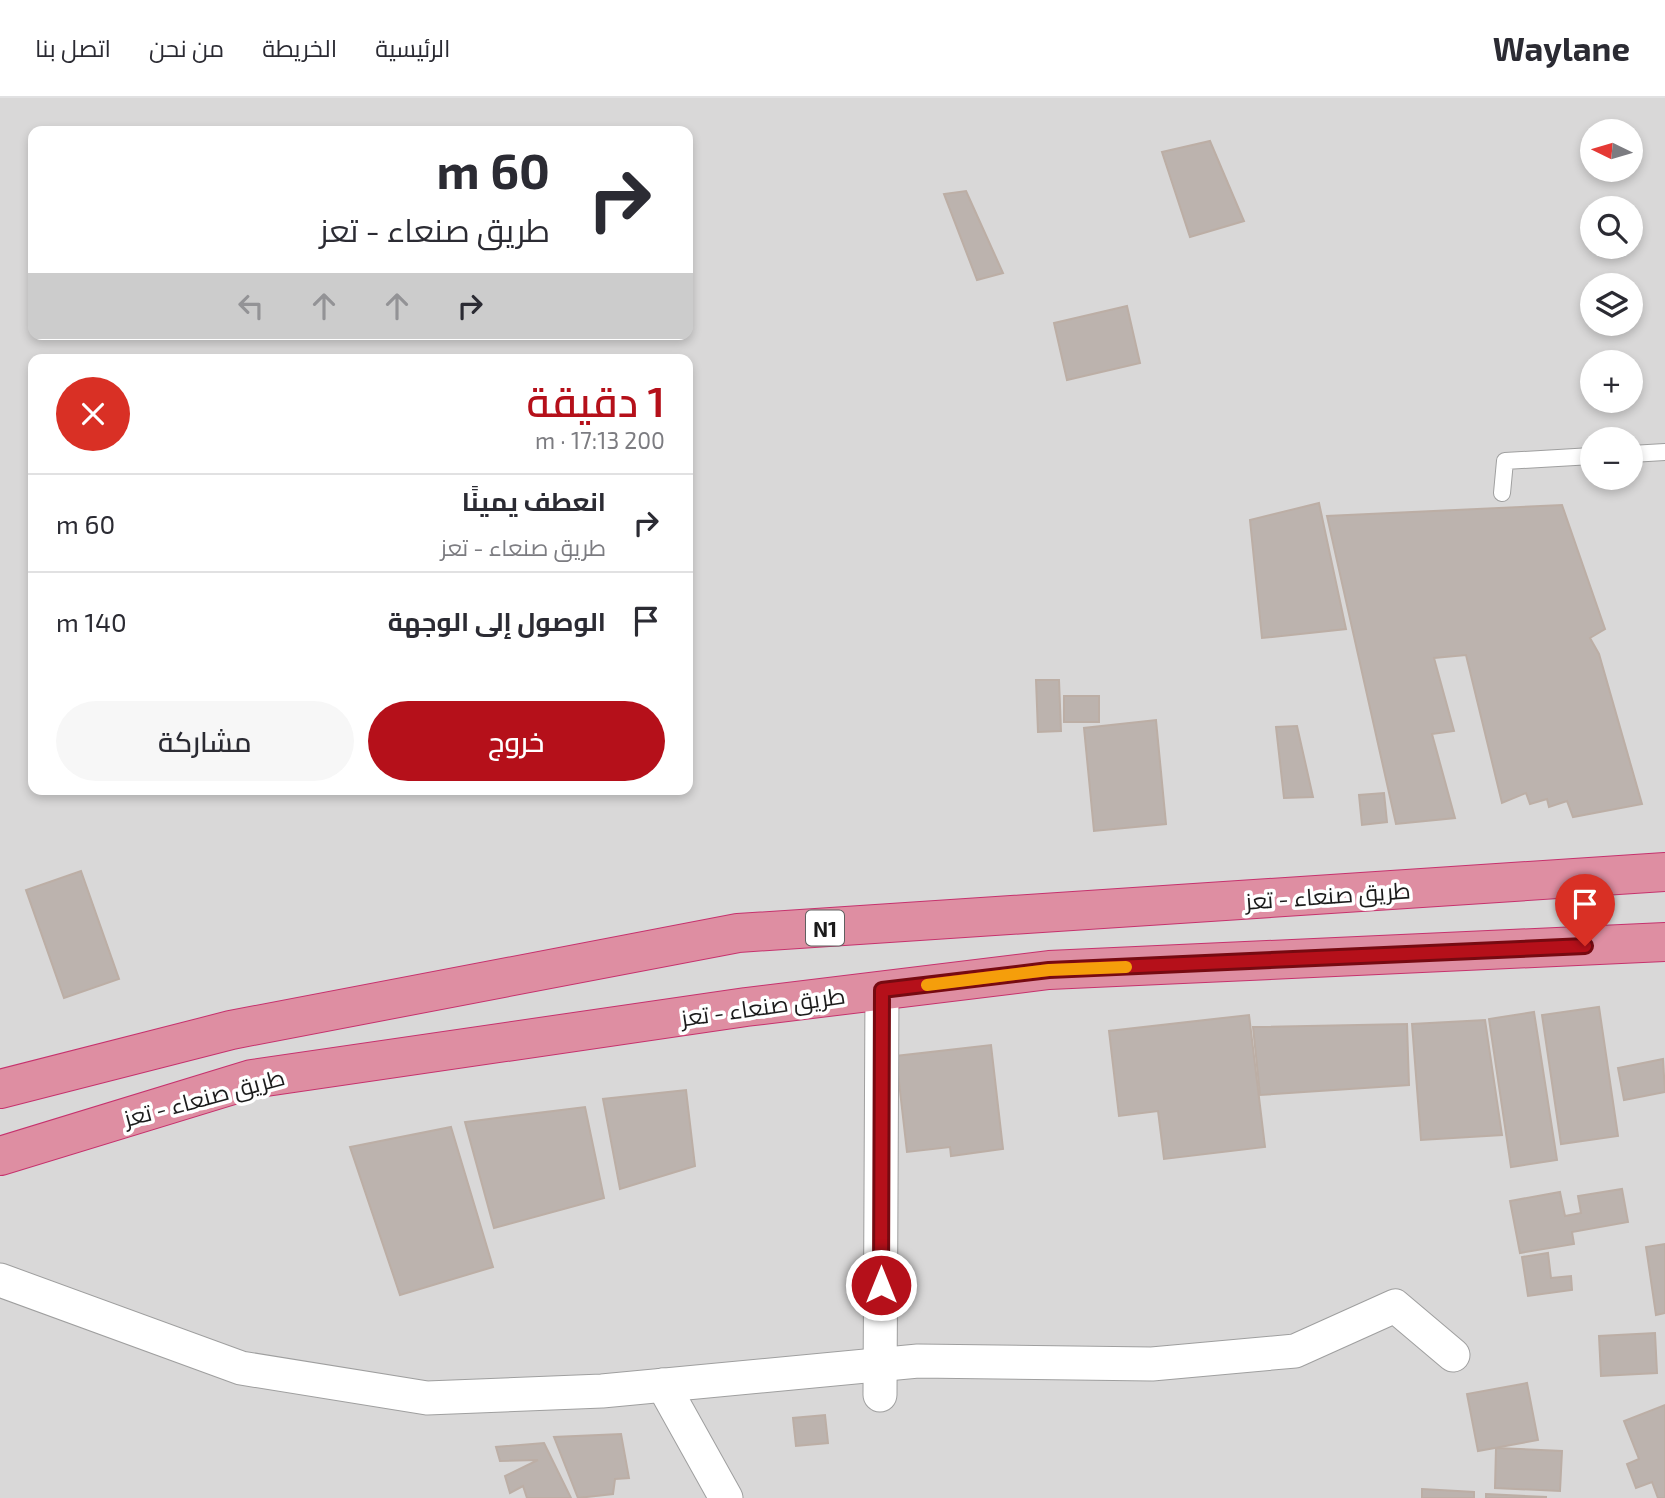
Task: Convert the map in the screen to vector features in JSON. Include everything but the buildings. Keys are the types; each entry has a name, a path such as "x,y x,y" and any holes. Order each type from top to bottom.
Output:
{"highway":[{"name":"طريق صنعاء - تعز","path":"0,1089 231,1030 738,933 1665,873"},
{"name":"طريق صنعاء - تعز","path":"0,1156 252,1079 746,1007 1049,970 1665,942"}],"street":[{"path":"880,1380 882,990"},
{"path":"0,1279 241,1368 427,1398 663,1385 880,1380 918,1361 1152,1364 1295,1351 1395,1306 1453,1355"},
{"path":"663,1385 726,1498"}],"lane":[{"path":"1643,453 1665,452"},
{"path":"1502,493 1505,461 1580,457"}],"shaded area":[{"path":"0,98 1665,98 1665,1498 0,1498"}],"slow traffic":[{"path":"927,985 1049,970 1126,967"}],"route":[{"path":"881,1285 882,990 1049,970 1585,946"}]}
